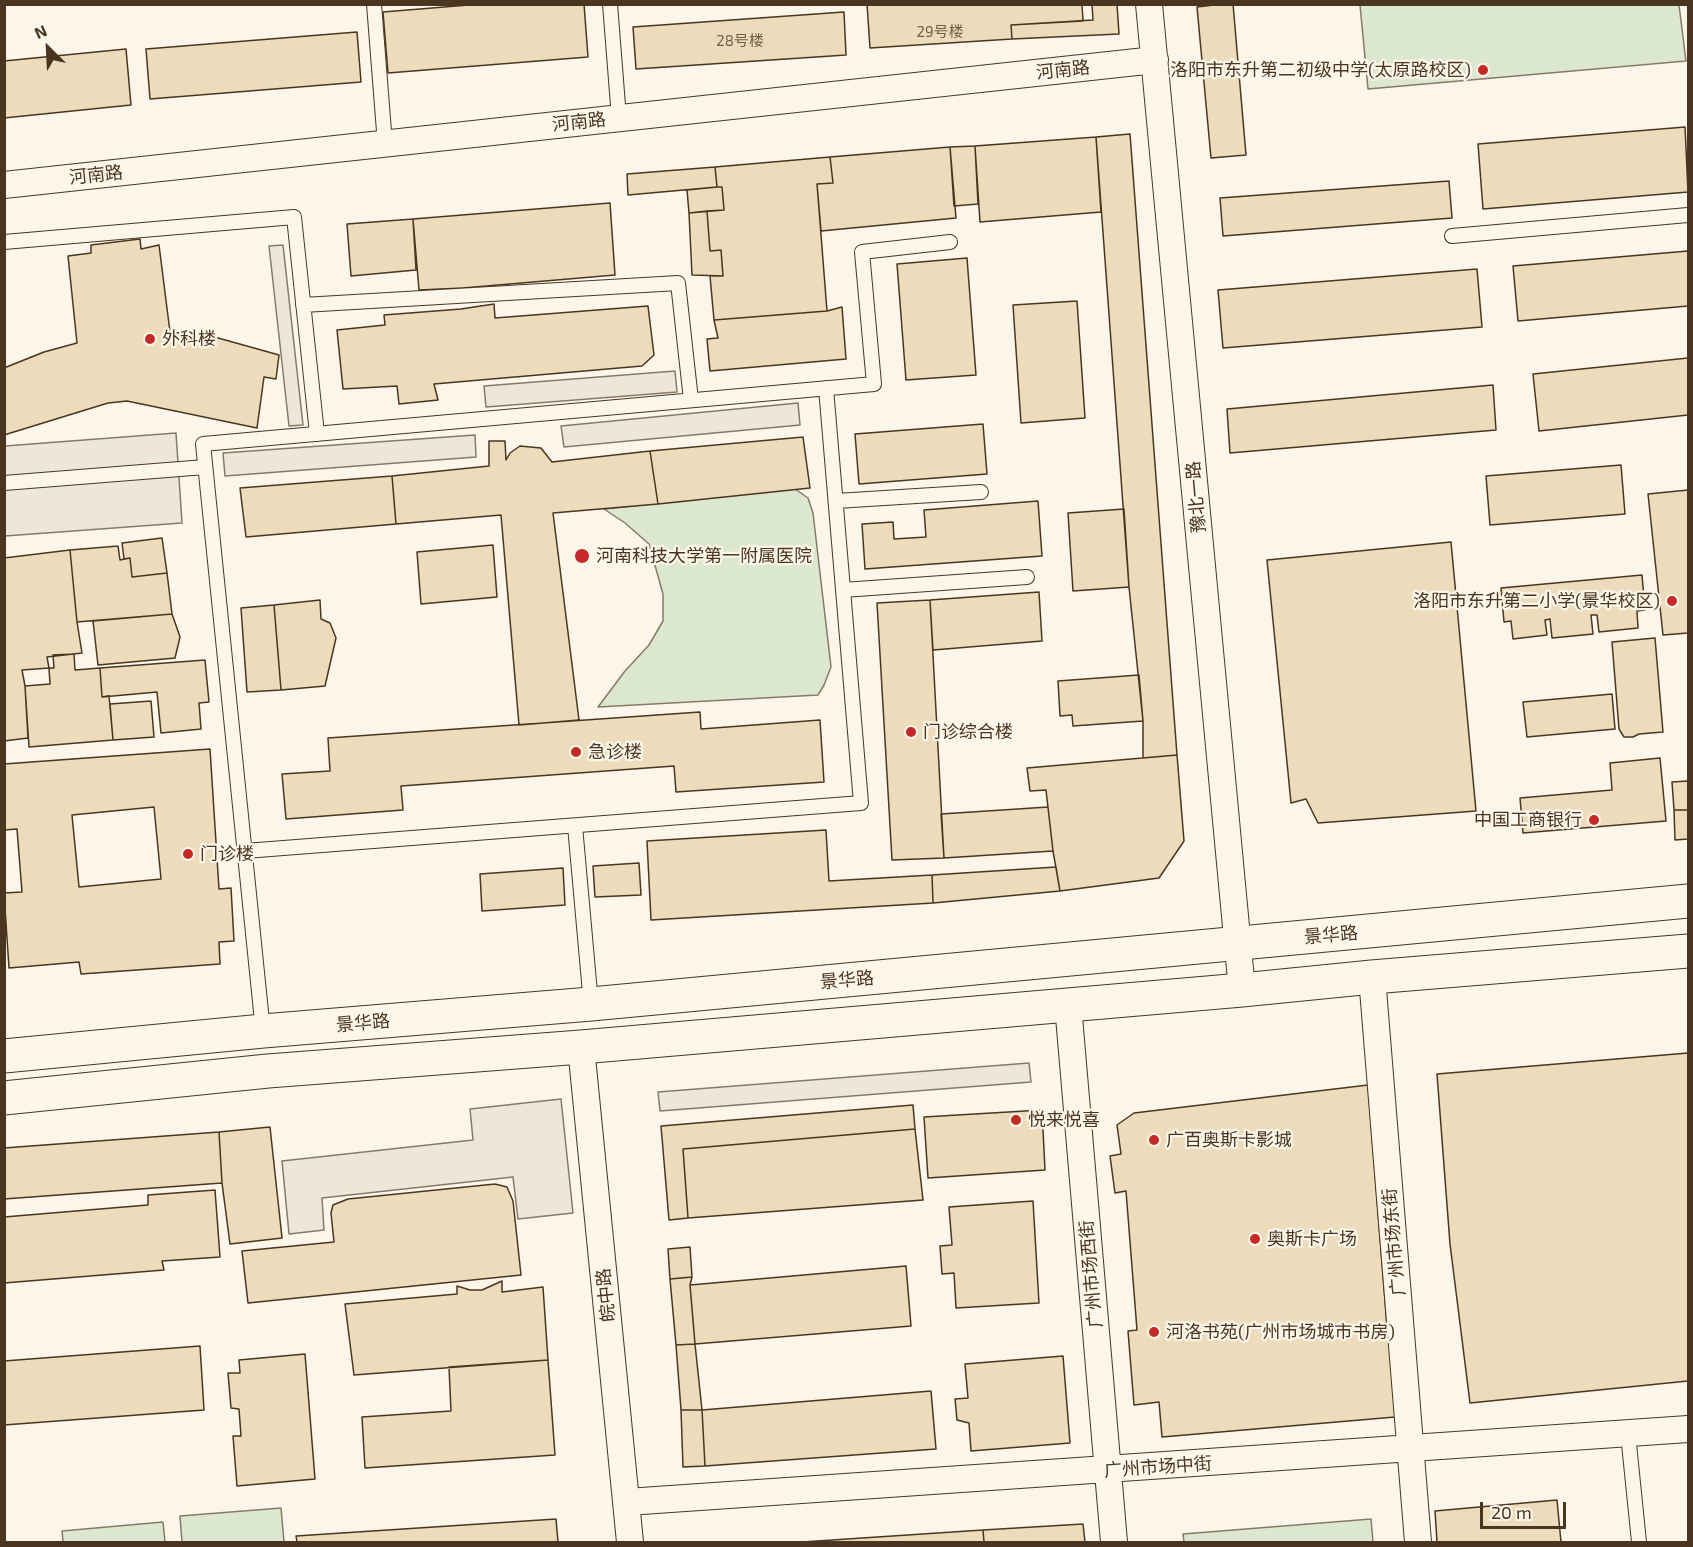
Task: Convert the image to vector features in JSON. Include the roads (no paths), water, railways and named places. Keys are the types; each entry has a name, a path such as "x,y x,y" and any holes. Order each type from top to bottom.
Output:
{"main road":[{"name":"景华路","path":"4,1056 263,1031 591,1004 1689,901"},
{"path":"4,1098 268,1071 581,1047 1689,951"}],"street":[{"name":"豫北一路","path":"1149,4 1242,990"},
{"name":"河南路","path":"4,186 1155,60"},
{"name":"广州市场东街","path":"1371,977 1418,1542"},
{"name":"广州市场西街","path":"1068,1005 1114,1542"},
{"name":"皖中路","path":"581,1047 630,1542"},
{"name":"广州市场中街","path":"627,1502 1689,1430"}],"lane":[{"path":"374,4 385,144"},
{"path":"610,4 620,118"},
{"path":"1452,236 1689,215"},
{"path":"4,242 294,217 317,434"},
{"path":"263,1031 203,444 874,384 862,252 950,242"},
{"path":"303,305 678,283 691,400"},
{"path":"244,850 861,803 826,388"},
{"path":"4,483 205,467"},
{"path":"836,501 981,492"},
{"path":"843,590 1027,577"},
{"path":"575,826 591,1004"},
{"path":"1628,1434 1639,1542"}],"place":[{"name":"洛阳市东升第二初级中学(太原路校区)","path":"1483,70"},
{"name":"外科楼","path":"150,339"},
{"name":"河南科技大学第一附属医院","path":"582,556"},
{"name":"洛阳市东升第二小学(景华校区)","path":"1672,601"},
{"name":"门诊综合楼","path":"911,732"},
{"name":"急诊楼","path":"576,752"},
{"name":"中国工商银行","path":"1594,820"},
{"name":"门诊楼","path":"188,854"},
{"name":"悦来悦喜","path":"1016,1120"},
{"name":"广百奥斯卡影城","path":"1154,1140"},
{"name":"奥斯卡广场","path":"1255,1239"},
{"name":"河洛书苑(广州市场城市书房)","path":"1154,1332"}]}
